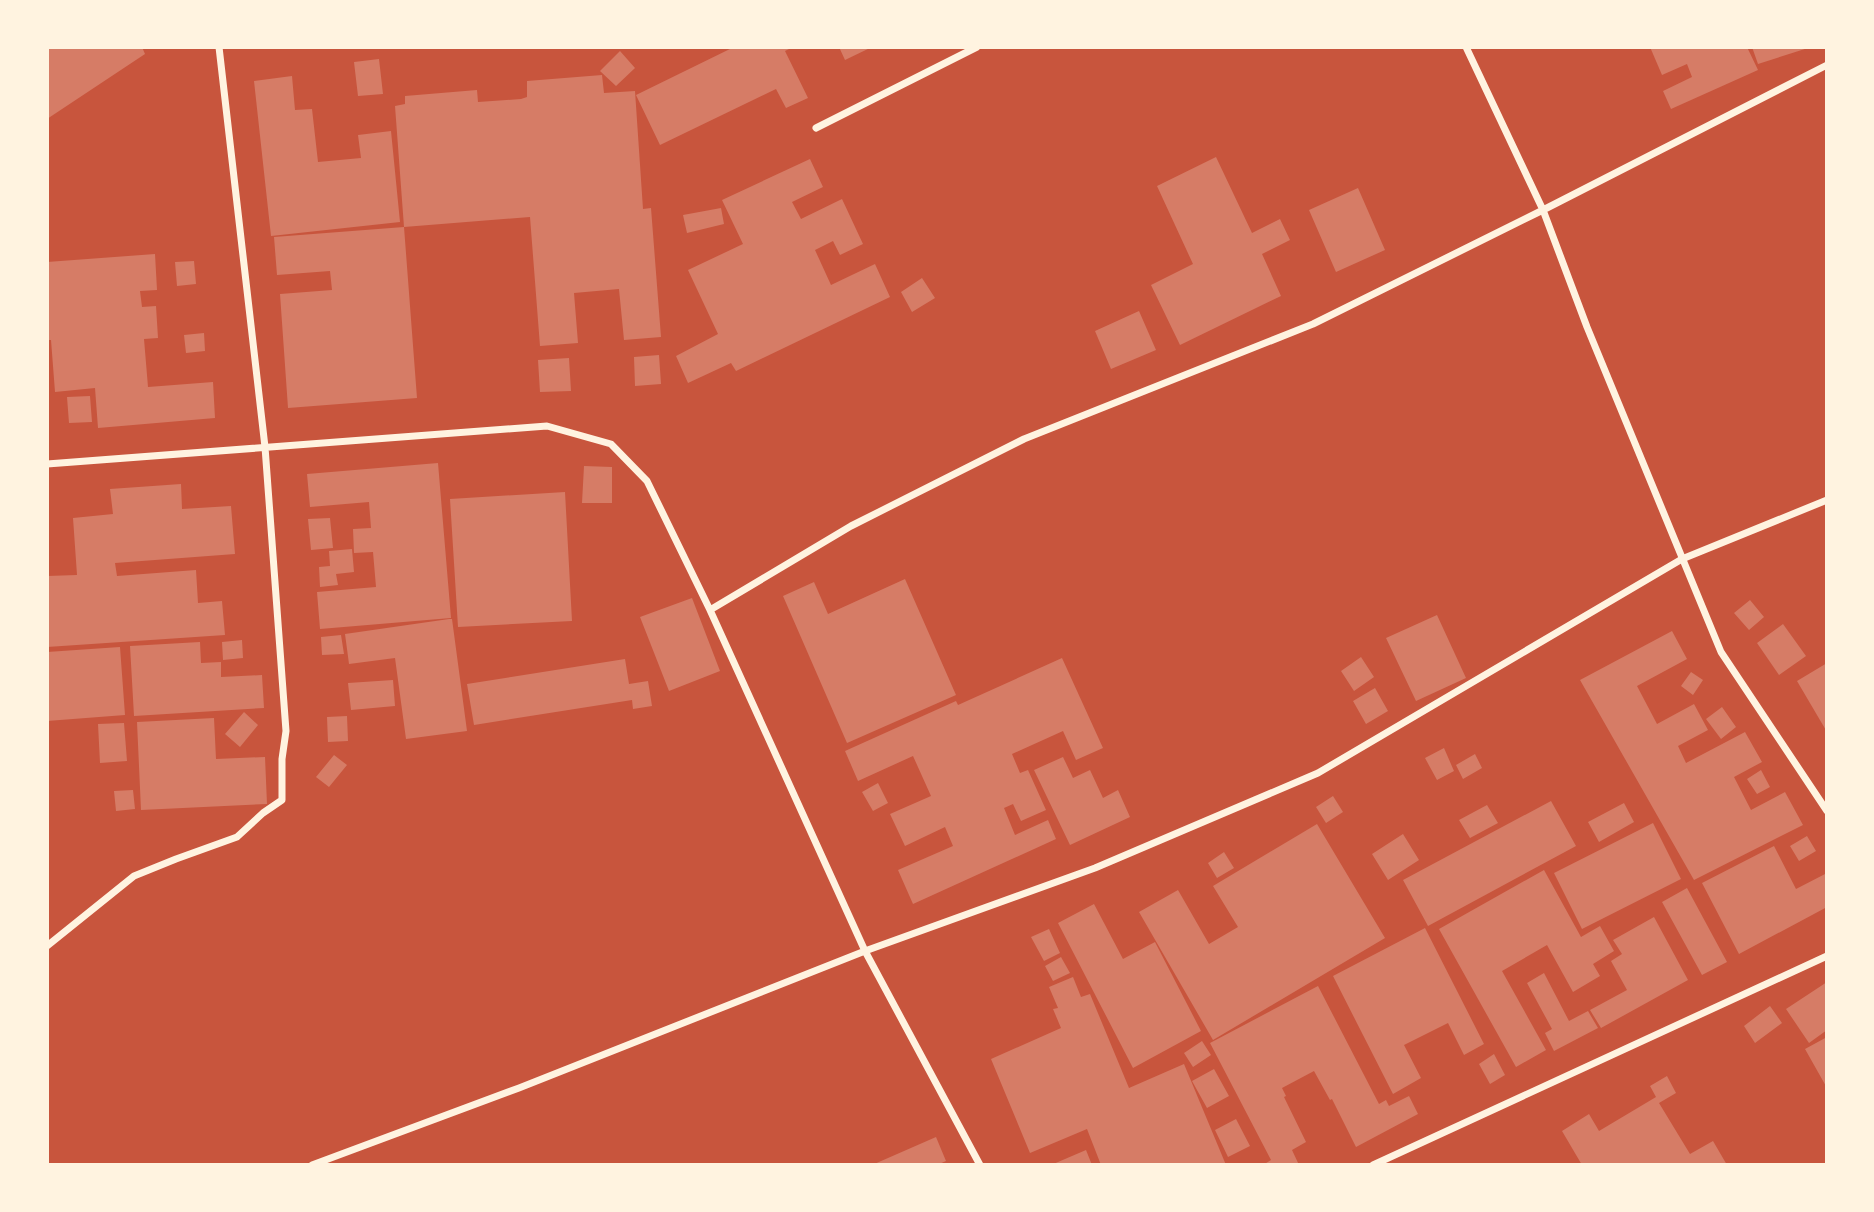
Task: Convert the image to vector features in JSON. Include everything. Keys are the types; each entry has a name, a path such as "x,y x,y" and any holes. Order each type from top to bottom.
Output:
{"street":[{"path":"47,946 134,876 237,837 282,800 282,759 286,731 265,447 219,47"},
{"path":"816,128 977,47"},
{"path":"1466,47 1543,210 1587,327 1720,652 1827,811"},
{"path":"710,610 851,526 1024,439 1313,324 1827,65"},
{"path":"47,464 547,426 611,444 647,481 710,610 865,951 980,1165"},
{"path":"312,1165 519,1088 865,951 1095,867 1318,773 1682,559 1827,500"},
{"path":"1373,1165 1827,956"}],"building":[{"path":"47,47 142,47 145,54 47,119"},
{"path":"734,47 793,47 785,51 808,98 786,108 776,89 660,145 636,95"},
{"path":"839,47 872,47 845,60"},
{"path":"1650,47 1747,47 1758,70 1671,109 1663,91 1692,77 1687,64 1662,75"},
{"path":"1752,47 1808,47 1808,48 1758,64"},
{"path":"620,51 635,68 616,86 600,71"},
{"path":"379,59 383,94 358,96 354,62"},
{"path":"602,75 604,93 635,91 643,209 651,208 661,337 624,340 619,289 574,293 578,343 540,346 530,217 404,227 395,106 405,104 405,96 477,90 478,102 521,99 527,97 527,81"},
{"path":"292,76 295,110 312,109 318,162 361,158 358,135 391,131 400,222 271,236 254,81"},
{"path":"1216,157 1252,233 1280,219 1290,240 1262,254 1281,296 1180,345 1151,285 1193,264 1157,186"},
{"path":"810,159 823,187 792,202 801,219 842,199 863,244 840,255 833,241 815,250 831,285 875,264 890,297 736,371 731,363 688,383 676,356 718,334 688,270 743,244 722,200"},
{"path":"1358,188 1385,250 1336,272 1309,210"},
{"path":"721,208 724,224 687,233 683,215"},
{"path":"404,227 417,398 288,408 280,294 332,290 330,271 277,275 274,237"},
{"path":"155,254 157,290 140,291 142,307 156,306 158,338 144,339 148,387 213,382 215,418 98,428 95,388 55,392 51,340 47,340 47,262"},
{"path":"194,261 196,284 177,286 175,262"},
{"path":"922,278 935,298 912,312 901,292"},
{"path":"1139,311 1156,350 1111,369 1095,331"},
{"path":"204,333 205,351 186,353 184,335"},
{"path":"659,355 661,384 635,386 634,357"},
{"path":"569,358 571,391 540,392 538,360"},
{"path":"90,396 92,422 69,423 67,397"},
{"path":"438,463 451,618 320,629 317,592 376,587 373,552 354,553 353,529 371,528 369,502 310,507 307,474"},
{"path":"584,466 612,467 612,503 582,503"},
{"path":"181,484 182,509 231,506 235,554 115,563 117,576 196,570 198,603 222,601 225,635 47,647 47,576 77,575 73,518 113,514 110,489"},
{"path":"565,492 572,621 458,627 450,499"},
{"path":"330,518 333,548 311,550 308,519"},
{"path":"352,549 354,572 336,574 338,585 320,587 319,567 330,566 329,551"},
{"path":"905,579 956,695 847,743 783,596 814,582 828,614"},
{"path":"692,598 720,671 669,691 640,617"},
{"path":"1750,600 1764,617 1749,630 1734,613"},
{"path":"1437,615 1466,678 1416,701 1386,638"},
{"path":"452,619 467,731 406,739 395,658 349,664 345,634"},
{"path":"1783,624 1806,656 1779,675 1757,643"},
{"path":"1672,631 1687,659 1637,686 1657,724 1694,704 1708,730 1678,746 1686,763 1745,732 1762,762 1734,777 1751,810 1785,792 1803,825 1694,880 1580,680"},
{"path":"341,635 344,654 322,655 321,637"},
{"path":"242,640 243,658 223,660 222,642"},
{"path":"200,642 201,663 221,662 221,677 262,675 264,708 134,716 130,646"},
{"path":"120,647 125,715 47,721 47,652"},
{"path":"1361,657 1374,677 1354,691 1341,671"},
{"path":"1062,658 1103,748 1076,760 1063,731 1012,754 1020,773 1028,770 1046,810 1021,821 1013,804 1004,808 1015,835 1048,820 1056,839 913,904 898,870 953,846 945,827 905,846 890,814 931,796 913,756 858,781 845,751 956,701 958,705"},
{"path":"625,659 629,684 648,681 652,706 633,709 632,700 474,725 467,684"},
{"path":"1827,663 1827,732 1797,681"},
{"path":"1691,672 1703,680 1693,695 1681,686"},
{"path":"393,680 395,706 351,710 348,683"},
{"path":"1375,688 1388,711 1366,724 1353,701"},
{"path":"1722,707 1736,727 1721,739 1706,719"},
{"path":"244,712 258,725 240,747 225,734"},
{"path":"347,716 348,741 328,742 327,717"},
{"path":"214,718 216,759 265,757 267,804 141,810 137,722"},
{"path":"124,723 127,761 100,763 98,724"},
{"path":"1444,748 1454,771 1437,780 1425,758"},
{"path":"1475,754 1482,768 1463,779 1456,765"},
{"path":"334,755 347,765 329,787 316,777"},
{"path":"1063,757 1073,778 1090,770 1103,798 1118,790 1130,817 1070,845 1034,770"},
{"path":"1761,770 1770,787 1757,794 1747,779"},
{"path":"878,783 888,803 873,811 862,792"},
{"path":"133,790 135,809 116,811 114,791"},
{"path":"1333,796 1343,812 1326,823 1316,807"},
{"path":"1551,801 1576,846 1428,926 1403,880"},
{"path":"1624,803 1634,822 1599,842 1588,822"},
{"path":"1487,805 1498,823 1470,838 1459,820"},
{"path":"1653,823 1681,879 1582,929 1554,873"},
{"path":"1317,824 1385,938 1213,1040 1139,912 1178,890 1209,944 1238,927 1213,886"},
{"path":"1403,834 1419,860 1388,880 1372,854"},
{"path":"1807,836 1816,851 1799,861 1790,846"},
{"path":"1774,846 1796,889 1827,873 1827,907 1739,954 1702,883"},
{"path":"1224,852 1234,868 1217,878 1208,863"},
{"path":"1544,870 1581,937 1600,926 1614,951 1593,964 1600,976 1573,992 1547,945 1502,971 1546,1050 1516,1067 1439,929"},
{"path":"1687,888 1727,962 1702,975 1662,902"},
{"path":"1094,904 1123,959 1155,942 1201,1031 1133,1068 1058,923"},
{"path":"1654,917 1688,980 1601,1028 1590,1010 1627,990 1611,961 1622,954 1613,940"},
{"path":"1425,928 1484,1044 1464,1055 1448,1023 1404,1045 1421,1078 1393,1094 1333,976"},
{"path":"1049,929 1060,953 1044,961 1031,937"},
{"path":"1061,957 1070,973 1053,981 1045,966"},
{"path":"1544,973 1569,1021 1588,1011 1598,1028 1554,1051 1545,1033 1552,1029 1527,983"},
{"path":"1073,977 1081,997 1090,994 1129,1088 1184,1064 1226,1165 1101,1165 1087,1129 1030,1153 991,1059 1061,1028 1053,1009 1058,1008 1049,987"},
{"path":"1827,982 1827,1030 1809,1043 1786,1009"},
{"path":"1318,986 1379,1104 1386,1100 1389,1106 1409,1096 1418,1114 1356,1147 1332,1099 1330,1100 1314,1071 1282,1088 1306,1142 1292,1150 1299,1165 1263,1165 1271,1160 1210,1043"},
{"path":"1770,1006 1782,1023 1755,1043 1744,1026"},
{"path":"1827,1037 1827,1088 1805,1049"},
{"path":"1202,1041 1211,1055 1193,1067 1184,1053"},
{"path":"1494,1054 1505,1075 1490,1084 1479,1064"},
{"path":"1214,1069 1229,1096 1207,1108 1192,1081"},
{"path":"1667,1076 1676,1093 1659,1103 1690,1154 1713,1141 1727,1165 1582,1165 1562,1131 1589,1114 1599,1131 1656,1097 1650,1086"},
{"path":"1236,1119 1250,1146 1228,1157 1215,1130"},
{"path":"936,1137 946,1161 937,1165 872,1165"},
{"path":"1086,1150 1092,1165 1051,1165"}]}
